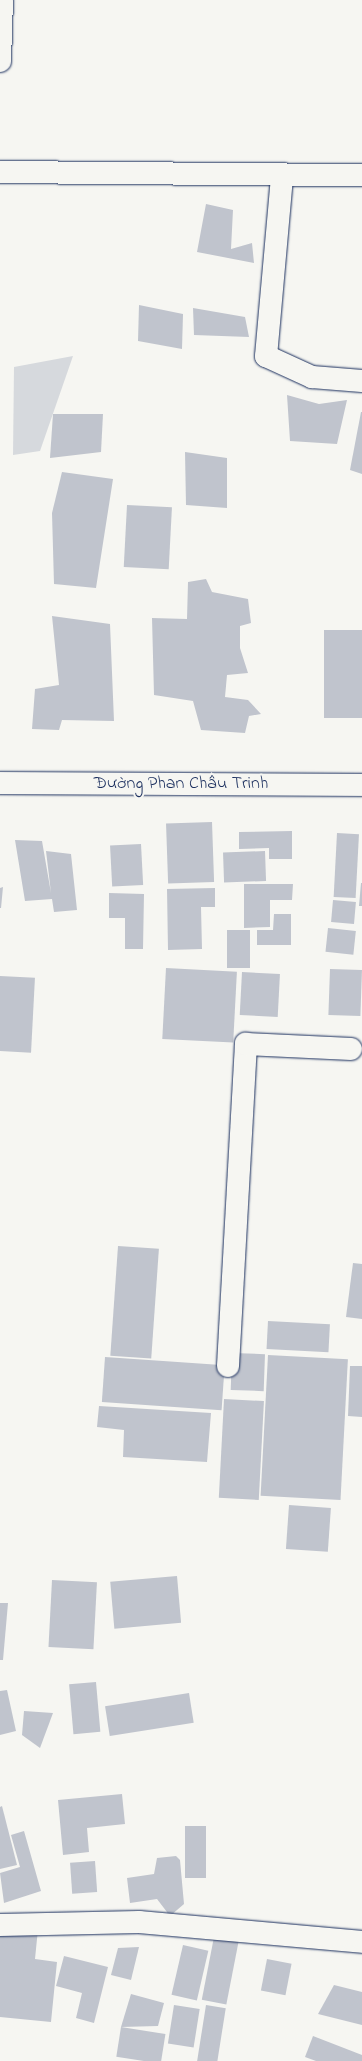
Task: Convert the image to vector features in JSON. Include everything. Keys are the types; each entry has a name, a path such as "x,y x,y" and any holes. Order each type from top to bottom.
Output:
{"street":[{"path":"0,61 2,0"},
{"path":"0,172 282,177 362,175"},
{"path":"282,177 266,356 312,377 362,381"},
{"name":"Đường Phan Châu Trinh","path":"0,783 362,785"},
{"path":"228,1366 246,1044 351,1049"},
{"path":"0,1925 139,1922 362,1942"}],"shaded area":[{"path":"73,356 40,451 13,455 14,367"}],"building":[{"path":"206,204 233,210 231,249 252,243 254,263 197,252"},
{"path":"139,305 183,314 182,349 138,341"},
{"path":"193,308 245,317 249,337 194,335"},
{"path":"287,395 319,404 347,400 337,444 290,441"},
{"path":"362,412 362,474 350,470"},
{"path":"53,414 103,414 101,452 50,458"},
{"path":"185,452 227,458 227,508 186,505"},
{"path":"62,472 113,479 96,588 54,584 52,513"},
{"path":"127,505 172,507 169,569 124,567"},
{"path":"206,579 212,592 248,599 251,623 240,626 240,648 248,673 227,675 225,697 248,700 261,714 249,716 245,733 201,730 193,701 154,695 152,618 187,619 188,582"},
{"path":"52,616 110,624 114,721 62,720 59,730 32,729 35,689 59,685"},
{"path":"324,630 362,630 362,718 324,718"},
{"path":"212,822 214,882 168,884 166,824"},
{"path":"292,831 292,859 269,859 269,848 239,849 239,832"},
{"path":"337,833 359,834 356,898 334,897"},
{"path":"15,840 42,841 51,893 46,851 71,854 77,910 54,912 52,899 25,901"},
{"path":"141,844 143,885 112,887 110,846"},
{"path":"265,851 266,881 224,882 223,852"},
{"path":"361,883 362,906 359,906"},
{"path":"244,884 293,884 292,900 270,900 270,927 244,928"},
{"path":"3,887 1,908 0,908 0,888"},
{"path":"215,888 215,907 201,907 202,949 168,950 167,889"},
{"path":"109,893 144,894 143,949 125,949 125,918 109,918"},
{"path":"333,900 356,902 354,924 331,922"},
{"path":"274,914 291,914 291,945 257,945 257,930 273,930"},
{"path":"328,928 356,931 353,955 325,952"},
{"path":"227,930 250,930 250,968 227,968"},
{"path":"166,968 237,972 233,1043 162,1039"},
{"path":"330,969 362,970 360,1016 328,1015"},
{"path":"242,972 280,974 278,1017 240,1015"},
{"path":"0,976 35,978 31,1053 0,1051"},
{"path":"118,1246 159,1249 151,1359 110,1356"},
{"path":"353,1263 362,1264 362,1319 346,1317"},
{"path":"268,1321 330,1324 328,1352 267,1349"},
{"path":"232,1353 265,1354 264,1391 231,1390"},
{"path":"268,1355 348,1359 341,1500 261,1496"},
{"path":"105,1357 225,1365 222,1410 102,1402"},
{"path":"350,1366 362,1366 362,1417 348,1416"},
{"path":"224,1399 264,1401 259,1500 219,1498"},
{"path":"99,1406 211,1413 207,1462 123,1457 124,1430 97,1427"},
{"path":"289,1505 331,1508 328,1552 286,1549"},
{"path":"177,1576 181,1623 114,1629 110,1582"},
{"path":"52,1580 97,1582 93,1649 48,1647"},
{"path":"0,1603 8,1603 3,1660 0,1660"},
{"path":"96,1682 100,1732 73,1734 69,1684"},
{"path":"7,1690 16,1731 0,1735 0,1691"},
{"path":"189,1693 194,1723 110,1736 105,1706"},
{"path":"24,1711 53,1713 40,1748 22,1735"},
{"path":"122,1794 125,1824 87,1828 89,1852 63,1855 58,1800"},
{"path":"2,1806 17,1865 0,1869 0,1807"},
{"path":"185,1826 206,1826 206,1878 185,1878"},
{"path":"24,1831 41,1891 4,1903 0,1873 20,1867 11,1835"},
{"path":"176,1856 180,1860 184,1904 170,1916 157,1899 130,1903 127,1878 154,1874 157,1858"},
{"path":"95,1861 97,1892 72,1894 70,1863"},
{"path":"38,1929 35,1959 57,1962 51,2022 0,2017 0,1932"},
{"path":"214,1937 239,1942 226,2005 202,2000"},
{"path":"183,1945 208,1951 197,2001 172,1995"},
{"path":"139,1947 131,1980 111,1975 118,1948"},
{"path":"64,1956 108,1967 94,2023 76,2018 82,1993 56,1986"},
{"path":"267,1959 292,1964 285,1995 261,1990"},
{"path":"334,1985 362,1992 362,2025 318,2014"},
{"path":"131,1994 164,2003 158,2026 121,2027"},
{"path":"174,2005 200,2009 194,2048 168,2044"},
{"path":"206,2005 226,2008 217,2061 197,2061"},
{"path":"121,2027 165,2034 161,2061 144,2061 116,2057"},
{"path":"313,2036 362,2055 362,2061 316,2061 305,2057"}]}
